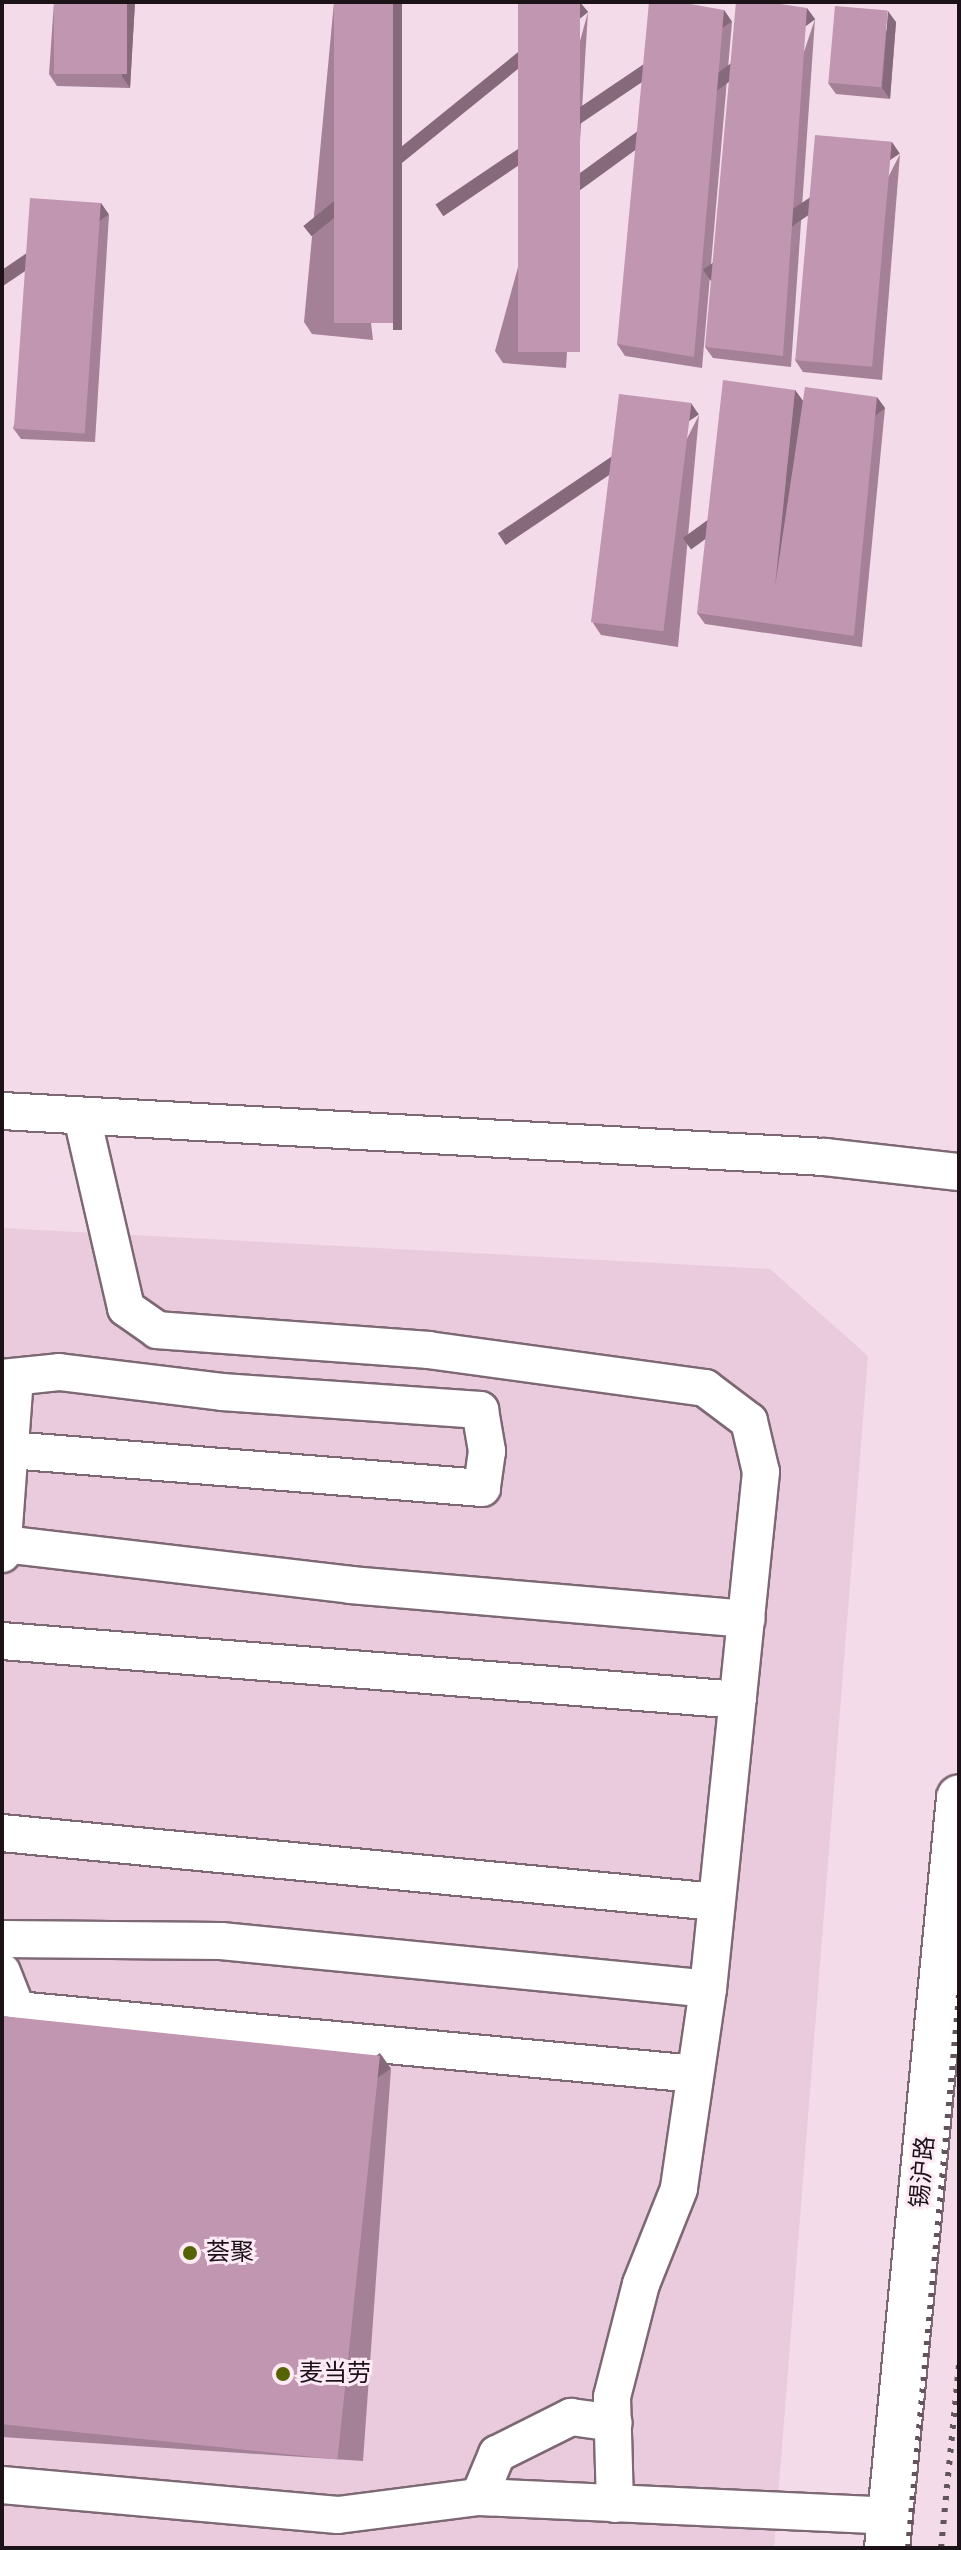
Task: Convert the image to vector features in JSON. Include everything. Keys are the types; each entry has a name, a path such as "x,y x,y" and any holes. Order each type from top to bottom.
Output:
{"main road":[{"name":"锡沪路","path":"889,2532 959,1797"}],"street":[{"path":"2,1111 825,1157 959,1172"},
{"path":"82,1117 126,1308 157,1330 428,1350 705,1388 749,1421 761,1472 708,1989 679,2189 641,2284 612,2397 615,2504"},
{"path":"2,1554 8,1378 59,1372 222,1392 480,1410 487,1451 482,1488 6,1449"},
{"path":"3,1544 351,1585 747,1619"},
{"path":"2,1641 738,1700"},
{"path":"2,1833 716,1902"},
{"path":"2,1939 221,1941 708,1989"},
{"path":"2,1972 17,2010 695,2074"},
{"path":"479,2497 497,2454 571,2417 614,2423"},
{"path":"2,2485 338,2515 479,2497 615,2504 889,2532"}],"shaded area":[{"path":"2,1228 770,1269 868,1356 774,2548 2,2548"}],"building":[{"path":"54,2 127,2 127,74 54,74"},
{"path":"334,2 393,2 393,323 334,323"},
{"path":"518,2 580,2 580,352 518,352"},
{"path":"649,2 679,2 724,10 694,357 617,344"},
{"path":"736,2 767,2 807,8 783,356 705,347"},
{"path":"835,6 888,11 881,87 828,83"},
{"path":"815,135 892,142 872,367 795,360"},
{"path":"30,198 101,203 85,433 14,428"},
{"path":"723,380 795,390 775,587 805,387 877,397 854,636 697,613"},
{"path":"619,394 691,403 663,631 591,622"},
{"name":"荟聚","path":"2,2016 380,2056 337,2459 2,2424"}],"railway":[{"path":"908,2548 959,1995"},
{"path":"941,2548 959,2363"}],"place":[{"name":"荟聚","path":"190,2253"},
{"name":"麦当劳","path":"283,2374"}]}
